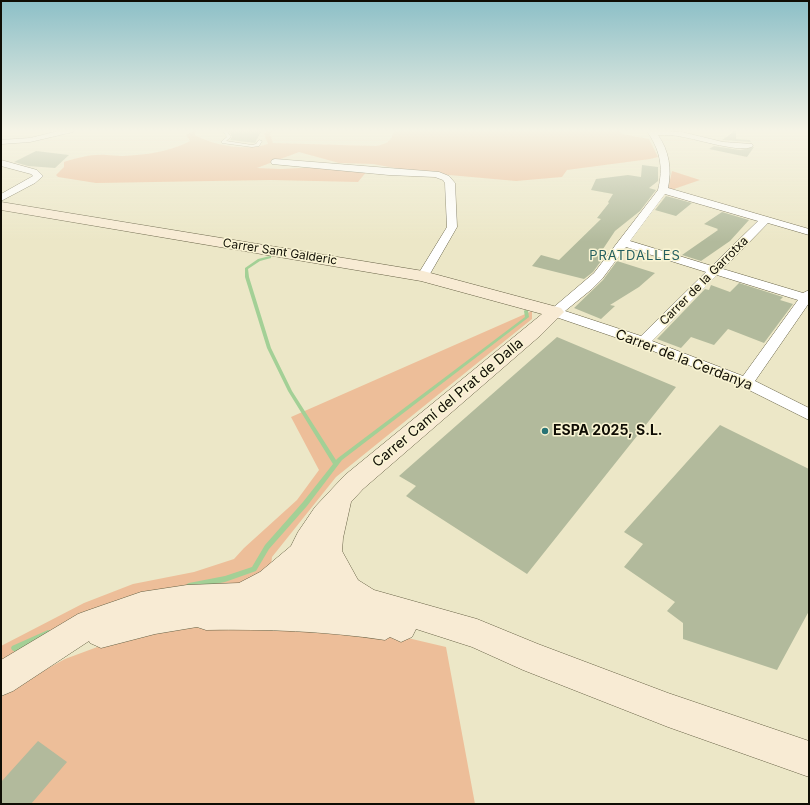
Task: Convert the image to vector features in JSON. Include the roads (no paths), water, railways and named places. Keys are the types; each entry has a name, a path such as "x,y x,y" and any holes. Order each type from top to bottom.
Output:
{"street":[{"path":"1,198 38,178 34,172 18,168"},
{"path":"338,168 436,174 446,178 450,183 452,227 423,276"},
{"path":"555,312 588,286 624,243 663,190 666,178 666,168"},
{"path":"663,190 809,232"},
{"name":"Carrer Sant Galderic","path":"1,206 423,276 555,312"},
{"name":"Carrer de la Garrotxa","path":"643,342 765,220"},
{"path":"624,243 807,296 746,383"},
{"name":"Carrer de la Cerdanya","path":"555,312 643,342 746,383 809,415"},
{"name":"Carrer Camí del Prat de Dalla","path":"315,553 329,538 341,496 354,482 555,312"},
{"path":"40,654 94,635 222,606 280,605 303,594 319,572 315,553"},
{"path":"242,596 262,588 315,553"},
{"path":"315,553 347,589 369,602"},
{"path":"303,594 316,606 345,609 374,615 401,627"},
{"path":"1,679 89,624 140,606 187,598 303,594 336,596 383,605 477,634 535,659 668,710 809,759"},
{"path":"183,616 294,616 351,620 401,627 446,637 494,651 535,659"}],"waterway":[{"path":"270,257 259,260 246,269 247,277 269,348 290,391 336,464"},
{"path":"189,586 225,579 254,569 267,547 305,504 340,459 527,317 526,311"},
{"path":"15,648 48,633"}],"place":[{"name":"ESPA 2025, S.L.","path":"545,431"}],"district":[{"name":"PRATDALLES","path":"635,256"}]}
